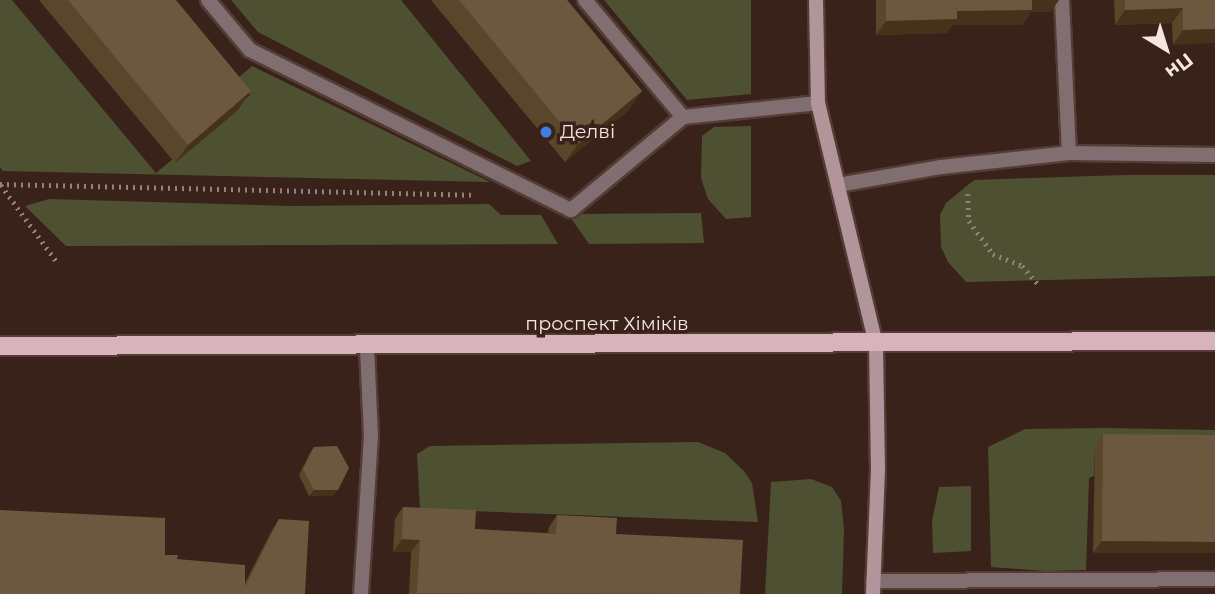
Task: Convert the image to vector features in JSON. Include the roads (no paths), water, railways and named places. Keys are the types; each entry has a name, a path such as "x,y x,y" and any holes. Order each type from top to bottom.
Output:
{"main road":[{"name":"проспект Хіміків","path":"0,346 367,347 1215,341"}],"street":[{"path":"208,0 250,50 571,210 683,117 818,103"},
{"path":"585,0 683,117"},
{"path":"816,0 818,103 876,344 878,469 873,587 1215,579"},
{"path":"1062,0 1069,153"},
{"path":"838,185 968,164 1069,153 1215,155"},
{"path":"361,594 370,436 367,347"}],"place":[{"name":"Делві","path":"546,132"}]}
